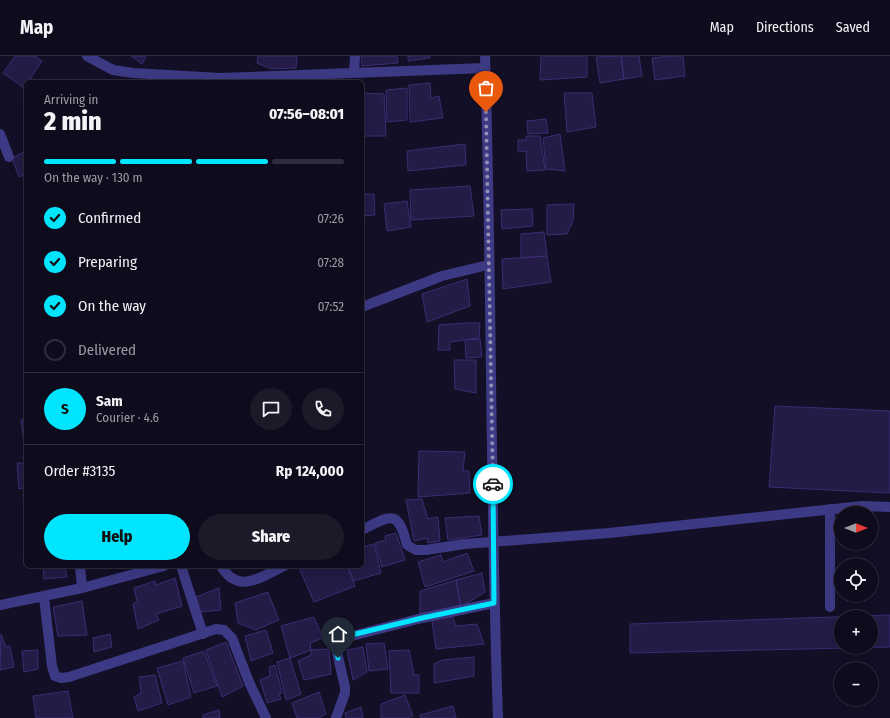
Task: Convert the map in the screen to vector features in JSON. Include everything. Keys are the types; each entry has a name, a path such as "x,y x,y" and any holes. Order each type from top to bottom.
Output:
{"street":[{"path":"87,56 113,70 133,74 220,78 485,68"},
{"path":"354,74 355,56"},
{"path":"485,56 494,603 498,718"},
{"path":"0,134 9,157"},
{"path":"364,306 442,276 488,265"},
{"path":"364,529 386,518 398,520 404,530 407,545 416,550 493,541 609,533 862,506 890,507"},
{"path":"830,509 830,607"},
{"path":"80,568 82,588"},
{"path":"0,603 44,597 157,568"},
{"path":"183,568 204,634"},
{"path":"223,568 231,579 242,582 251,581 280,568"},
{"path":"44,597 52,666 55,676 61,678 89,671 216,629 224,630 232,638 249,682 266,718"},
{"path":"336,718 345,693 335,644 340,639 409,621 494,603"}],"building":[{"path":"15,56 35,56 42,61 29,80 24,80 24,88 3,73"},
{"path":"131,56 146,56 142,64"},
{"path":"258,56 297,56 296,68 271,69 257,63"},
{"path":"361,56 397,56 398,63 362,66"},
{"path":"408,56 430,56 430,58 408,61"},
{"path":"541,56 587,56 587,77 540,80"},
{"path":"621,56 624,79 600,83 596,57"},
{"path":"621,56 639,56 642,76 624,79"},
{"path":"683,56 685,76 655,80 652,58"},
{"path":"430,83 431,98 439,96 443,118 410,122 409,85"},
{"path":"407,88 407,120 387,122 386,90"},
{"path":"364,93 384,94 386,136 364,136"},
{"path":"564,93 592,93 596,127 567,132"},
{"path":"546,119 548,133 528,134 527,121"},
{"path":"560,134 565,171 546,169 543,138"},
{"path":"526,136 540,136 545,170 527,171 526,151 518,152 518,140 526,140"},
{"path":"465,144 466,165 408,171 407,151"},
{"path":"24,152 24,175 19,177 12,158"},
{"path":"470,186 474,216 411,220 410,190"},
{"path":"364,194 374,194 375,215 364,216"},
{"path":"407,201 411,227 387,231 384,204"},
{"path":"574,204 573,221 567,234 547,235 547,205"},
{"path":"532,209 533,226 502,229 501,210"},
{"path":"544,232 547,256 521,258 521,234"},
{"path":"547,256 551,282 503,289 502,259"},
{"path":"467,279 470,306 427,322 422,294"},
{"path":"480,323 479,338 450,342 450,350 438,350 439,325"},
{"path":"480,339 482,357 466,358 465,340"},
{"path":"454,360 476,360 476,393 455,389"},
{"path":"775,406 890,411 890,493 769,487"},
{"path":"24,419 24,443 21,420"},
{"path":"419,451 465,452 463,471 469,471 470,493 418,497"},
{"path":"17,463 24,463 24,488 19,489"},
{"path":"422,499 428,519 438,517 440,541 428,543 427,538 414,541 406,500"},
{"path":"479,516 482,535 448,540 445,518"},
{"path":"396,533 405,560 382,567 375,543 386,540 385,536"},
{"path":"374,544 381,573 354,581 349,568 364,568 364,546"},
{"path":"467,553 474,571 425,587 418,562 441,555 443,562"},
{"path":"43,568 65,568 67,577 44,579"},
{"path":"304,568 348,568 355,586 314,602 300,570"},
{"path":"482,573 485,592 461,607 456,580"},
{"path":"175,578 182,606 156,614 159,620 138,629 133,604 137,601 134,588 155,581 156,585"},
{"path":"456,580 461,607 420,614 420,591"},
{"path":"219,588 221,610 199,612 196,597"},
{"path":"268,592 279,620 256,630 238,623 235,603"},
{"path":"82,601 87,635 58,636 53,607"},
{"path":"452,615 456,626 477,624 484,644 436,649 432,621"},
{"path":"878,615 890,615 890,647 878,647"},
{"path":"314,617 323,638 310,643 311,650 290,658 281,626"},
{"path":"834,617 834,648 630,653 630,624"},
{"path":"266,630 273,653 251,661 245,636"},
{"path":"1,634 6,647 10,646 14,667 0,670"},
{"path":"110,634 112,647 94,652 93,638"},
{"path":"226,642 243,686 222,697 206,650"},
{"path":"384,643 388,669 369,671 366,644"},
{"path":"363,647 367,672 353,680 347,650"},
{"path":"329,649 331,674 304,680 298,661 311,655 311,650"},
{"path":"38,650 38,669 24,672 22,651"},
{"path":"409,650 414,675 419,675 419,693 391,693 389,651"},
{"path":"204,651 217,686 194,693 183,658"},
{"path":"474,657 474,676 434,683 434,664 442,660"},
{"path":"290,658 301,694 286,700 277,662"},
{"path":"183,661 191,697 168,705 157,668"},
{"path":"275,665 282,693 279,694 281,699 267,703 260,680 270,676 269,667"},
{"path":"155,675 162,703 138,711 134,697 141,693 139,677"},
{"path":"68,691 73,718 36,718 33,696"},
{"path":"319,692 326,714 319,718 297,718 292,703"},
{"path":"405,695 413,716 407,718 381,718 381,704"},
{"path":"453,706 456,718 421,718 420,715"},
{"path":"361,707 363,718 346,718 345,713"},
{"path":"219,710 220,718 203,718 203,715"}],"way so far":[{"path":"486,112 493,484"}],"route":[{"path":"338,658 335,644 343,637 494,603 493,484"}]}
